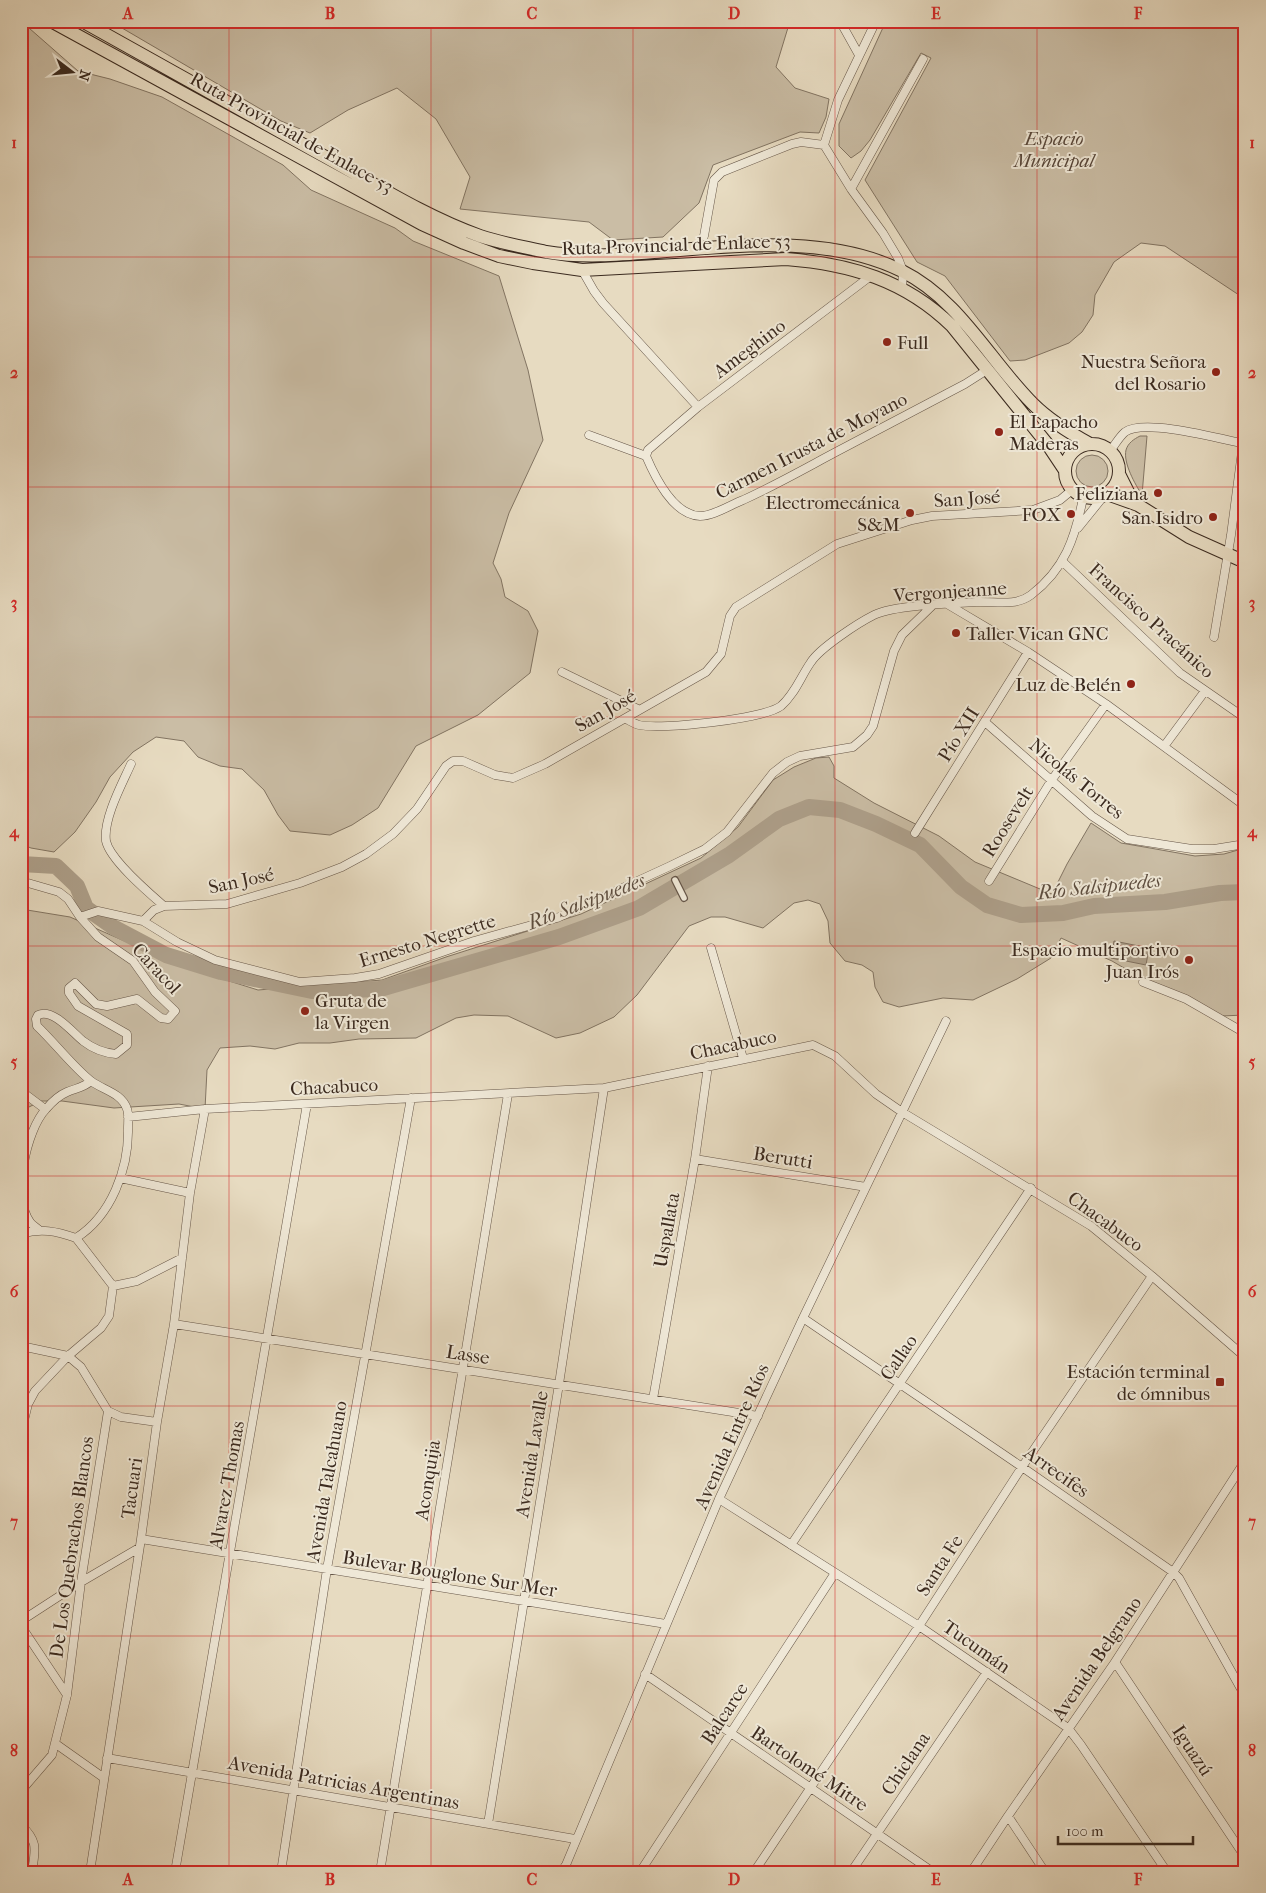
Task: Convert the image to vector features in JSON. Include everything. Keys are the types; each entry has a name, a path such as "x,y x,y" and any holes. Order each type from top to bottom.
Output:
{"main road":[{"name":"Ruta Provincial de Enlace 53","path":"51,21 422,224 499,256 582,270 786,259 804,260 872,275 895,284 935,310 993,371 1035,406 1074,435 1090,444"},
{"name":"Ruta Provincial de Enlace 53","path":"82,21 394,194 454,225 481,236 531,249 576,256 601,256 686,249 812,246 832,249 877,261 902,271 935,292 954,310 993,371 1048,444 1064,469"},
{"path":"1138,505 1128,492 1119,474 1117,461 1110,451 1101,445 1090,444 1075,449 1066,461 1065,477 1072,490 1083,498 1090,499 1105,496 1138,505 1189,537 1245,562"},
{"path":"1105,496 1113,489 1119,474"}],"street":[{"path":"840,21 859,55"},
{"path":"824,145 838,100 876,21"},
{"path":"852,188 923,59"},
{"path":"704,236 714,180 722,172 792,144 801,142 824,145 898,258 902,271 902,290"},
{"path":"582,270 603,302 698,407"},
{"name":"Ameghino","path":"647,453 698,407 872,275"},
{"name":"Carmen Irusta de Moyano","path":"647,453 665,493 678,506 689,513 700,516 763,491 993,371"},
{"path":"1110,451 1125,432 1138,427 1192,432 1244,444 1214,637"},
{"path":"589,435 647,453"},
{"name":"San José","path":"164,906 227,904 300,883 342,867 366,854 393,834 417,809 446,766 453,761 463,761 495,775 513,778 545,764 706,672 715,664 721,654 730,616 736,607 837,544 912,520 932,516 1033,510 1054,503 1072,490"},
{"name":"Vergonjeanne","path":"1076,532 1105,496"},
{"name":"Vergonjeanne","path":"626,719 638,725 669,726 731,720 768,711 780,707 791,695 811,661 824,648 875,614 933,605 1018,602 1030,596 1063,562 1076,532 1083,498"},
{"name":"Francisco Pracánico","path":"1063,562 1180,673 1245,718"},
{"path":"947,604 1028,652 1106,704 1165,745 1245,806"},
{"name":"Ernesto Negrette","path":"80,917 98,911 143,921 177,942 215,960 300,982 356,978 379,974 474,941 557,918 705,849 727,832 773,773 788,762 800,756 853,747 867,735 873,726 894,651 902,635 933,605"},
{"name":"Pío XII","path":"915,833 1028,652"},
{"path":"562,672 638,710"},
{"path":"1165,745 1205,691"},
{"name":"Roosevelt","path":"988,881 1051,781 1106,704"},
{"name":"Nicolás Torres","path":"986,722 1092,816 1127,839 1192,849 1214,849 1245,844"},
{"path":"131,764 108,821 106,840 109,850 140,886 164,906 154,910 143,921"},
{"path":"675,880 684,898"},
{"path":"21,881 59,892 68,899 80,917"},
{"name":"Caracol","path":"80,917 98,936 133,961 155,992 175,1011 168,1019 161,1018 137,999 106,1006 96,1004 75,983 69,988 69,993 78,1006 127,1034 127,1046 116,1054 106,1054 84,1042 67,1025 49,1014 42,1013 36,1019 37,1026 91,1081 118,1096 128,1109 128,1117"},
{"path":"711,948 743,1058"},
{"path":"1143,982 1186,999 1245,1033"},
{"name":"Avenida Entre Ríos","path":"564,1869 719,1499 803,1318 946,1022"},
{"name":"Chacabuco","path":"128,1117 205,1110 604,1088 813,1045 835,1056 876,1094 902,1112 1031,1188 1091,1226 1245,1357"},
{"name":"Uspallata","path":"653,1399 695,1159 708,1066"},
{"path":"38,1230 29,1221 24,1203 24,1151 30,1135 45,1109 66,1092 85,1087 91,1081"},
{"name":"Avenida Lavalle","path":"488,1824 559,1384 604,1088"},
{"path":"21,1091 45,1109"},
{"name":"Aconquija","path":"380,1872 508,1094"},
{"name":"Avenida Talcahuano","path":"281,1872 327,1569 411,1098"},
{"name":"Alvarez Thomas","path":"175,1872 307,1104"},
{"name":"Tacuari","path":"90,1872 157,1422 174,1324 190,1193 205,1110"},
{"path":"76,1238 90,1229 101,1216 120,1178 126,1156 128,1117"},
{"name":"Berutti","path":"695,1159 866,1187"},
{"path":"120,1178 190,1193"},
{"name":"Callao","path":"791,1545 1031,1188"},
{"path":"21,1234 38,1230 52,1230 76,1238 113,1286 109,1316 101,1328 68,1356 35,1390 28,1404 21,1432"},
{"path":"113,1286 137,1281 182,1258"},
{"name":"Santa Fe","path":"754,1872 809,1787 919,1626 1022,1466 1152,1276"},
{"name":"Arrecifes","path":"803,1318 1022,1466 1173,1572 1245,1696"},
{"name":"Lasse","path":"174,1324 758,1416"},
{"path":"21,1346 68,1356 81,1367 108,1411 121,1418 157,1422"},
{"name":"De Los Quebrachos Blancos","path":"21,1791 52,1755 56,1744 67,1695 81,1582 108,1411"},
{"name":"Avenida Belgrano","path":"971,1872 1115,1662 1245,1461"},
{"name":"Tucumán","path":"719,1499 919,1626 1068,1728 1167,1872"},
{"name":"Bulevar Bouglone Sur Mer","path":"141,1539 666,1624"},
{"path":"21,1621 81,1582 139,1548"},
{"name":"Balcarce","path":"640,1872 835,1572"},
{"path":"21,1626 67,1695"},
{"name":"Iguazú","path":"1115,1662 1245,1857"},
{"name":"Chiclana","path":"851,1872 987,1672"},
{"name":"Bartolomé Mitre","path":"645,1674 933,1872"},
{"path":"56,1744 104,1778"},
{"name":"Avenida Patricias Argentinas","path":"107,1758 575,1839"},
{"path":"1008,1816 1045,1872"},
{"path":"21,1825 32,1836 35,1846 32,1872"},
{"path":"564,1869 574,1872"}],"green space":[{"path":"21,21 78,71 110,79 162,97 283,165 311,190 395,228 413,241 499,276 528,370 543,440 509,513 493,563 501,579 505,597 528,611 538,631 530,673 478,715 416,746 378,808 352,825 330,835 290,831 278,815 264,790 242,769 220,766 198,757 184,741 156,737 133,752 110,777 96,802 75,832 54,852 31,848 21,844"},
{"path":"110,21 790,21 776,67 795,88 829,99 826,117 819,133 800,132 713,165 699,203 663,237 613,240 589,222 460,209 470,177 436,119 397,88 348,110 310,133 281,121"},
{"name":"Espacio Municipal","path":"886,21 1169,21 1172,27 1170,21 1245,21 1245,299 1165,246 1141,243 1114,262 1095,295 1093,315 1082,332 1069,343 1025,360 1010,361 945,276 917,262 865,180 931,58 921,53 870,140 861,151 851,158 839,146 839,124"},
{"path":"1140,436 1147,436 1142,495 1126,461 1128,445"},
{"path":"1092,455 1103,460 1108,471 1103,482 1092,487 1081,482 1076,471 1081,460"},
{"path":"829,757 834,766 834,778 874,803 939,836 975,862 1052,894 1091,823 1121,843 1195,856 1224,854 1245,848 1245,1015 1221,1016 1148,982 1112,961 1061,938 1051,958 1017,979 973,1000 943,998 899,1007 883,1002 875,987 873,972 862,965 845,961 830,943 828,921 820,904 808,900 794,903 763,928 725,917 711,917 689,926 637,995 614,1017 580,1033 556,1038 508,1016 474,1015 456,1018 416,1038 299,1043 275,1049 250,1046 220,1048 207,1070 205,1109 179,1104 114,1108 62,1101 41,1101 21,1111 21,909 70,917 181,966 258,990 382,980 446,957 581,914 701,858 738,827 773,780 794,767 816,758"}],"shaded area":[{"path":"1114,941 1149,948 1146,965 1111,958"}],"waterway":[{"name":"Río Salsipuedes","path":"21,864 56,866 77,886 86,908 113,927 166,955 221,972 312,991 380,989 559,937 639,908 729,855 779,819 809,807 840,810 876,824 920,845 961,887 987,905 1021,915 1063,913 1094,906 1165,902 1220,893 1245,892"}],"place":[{"name":"Full","path":"887,342"},
{"name":"Nuestra Señora del Rosario","path":"1216,372"},
{"name":"El Lapacho Maderas","path":"999,432"},
{"name":"Feliziana","path":"1158,493"},
{"name":"Electromecánica S&M","path":"910,513"},
{"name":"FOX","path":"1071,514"},
{"name":"San Isidro","path":"1213,517"},
{"name":"Taller Vican GNC","path":"956,633"},
{"name":"Luz de Belén","path":"1131,684"},
{"name":"Espacio multiportivo Juan Irós","path":"1189,960"},
{"name":"Gruta de la Virgen","path":"305,1011"},
{"name":"Estación terminal de ómnibus","path":"1220,1382"}]}
